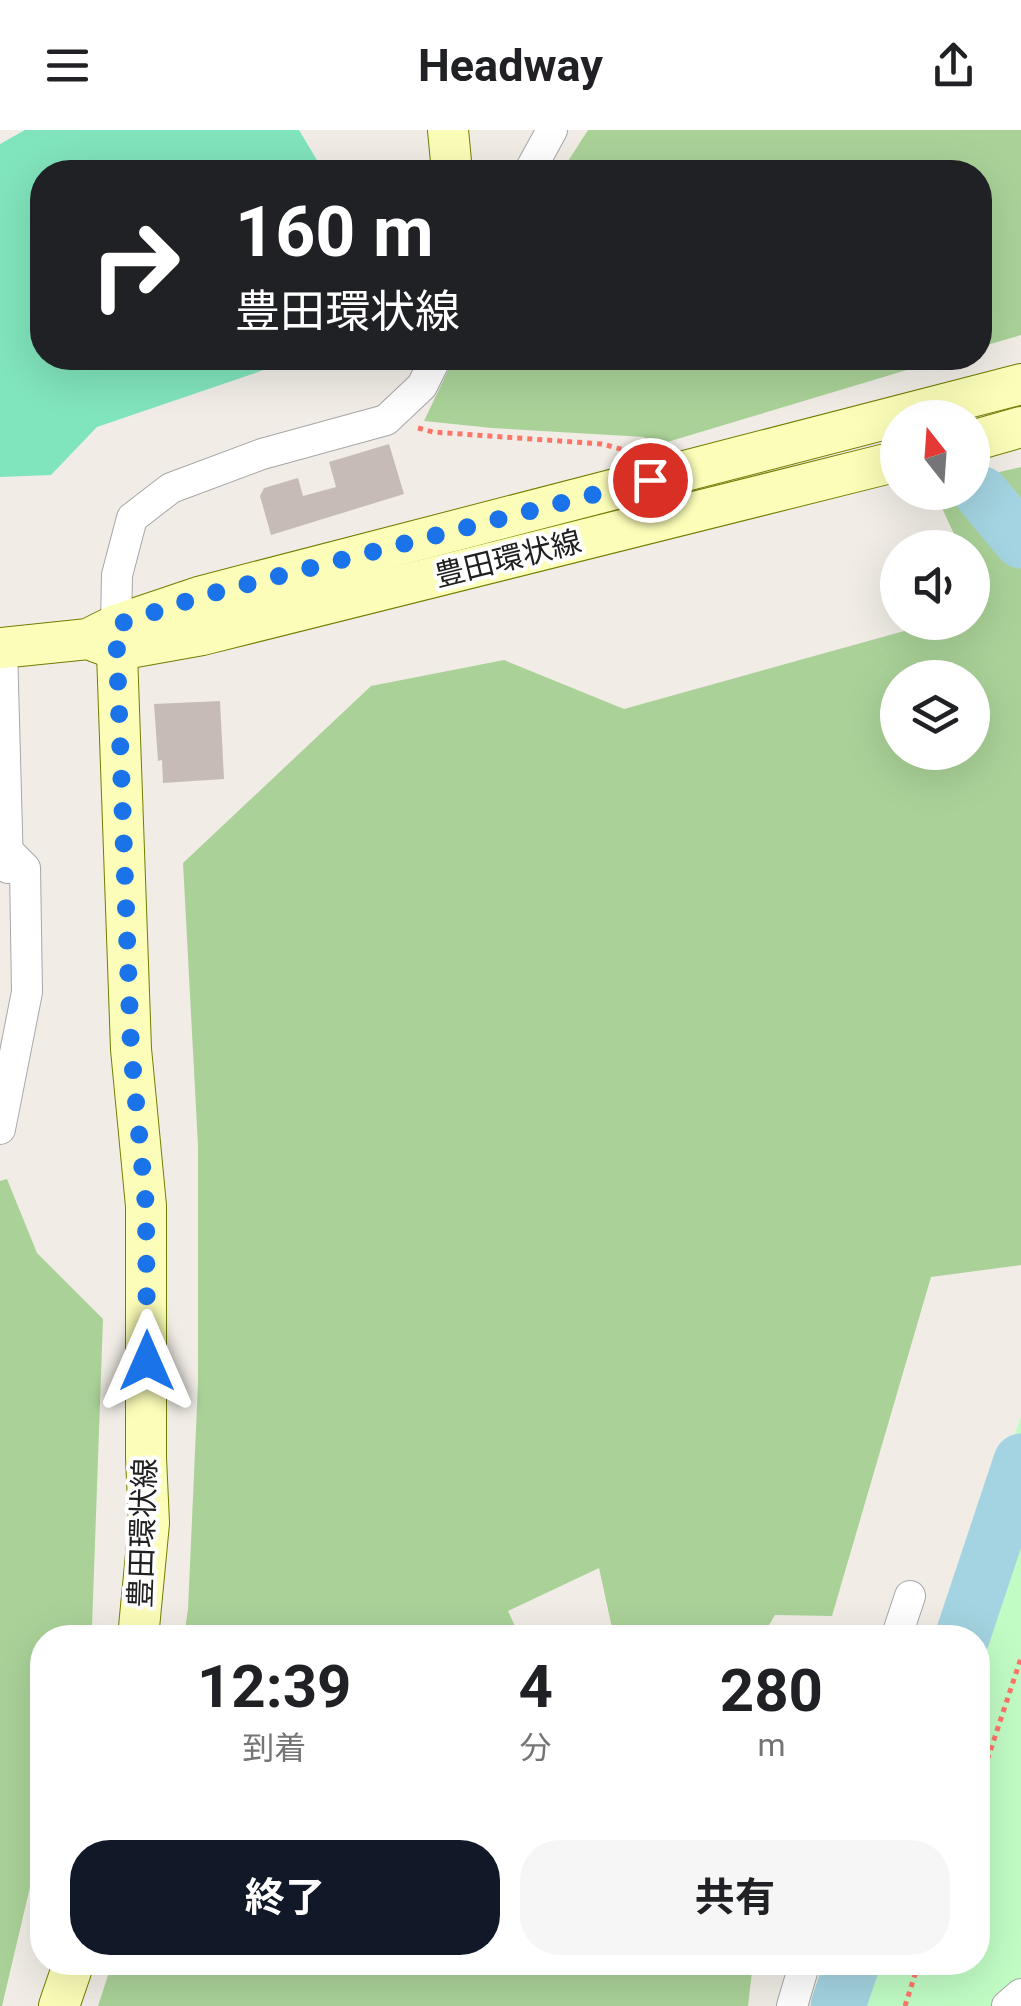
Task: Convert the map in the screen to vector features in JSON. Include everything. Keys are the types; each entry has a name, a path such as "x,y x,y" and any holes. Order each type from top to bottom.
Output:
{"main road":[{"path":"448,130 451,160"},
{"name":"豊田環状線","path":"107,638 202,596 1021,384"},
{"path":"990,436 1021,428"},
{"name":"豊田環状線","path":"107,638 202,635 880,466"},
{"path":"1,648 107,638"},
{"name":"豊田環状線","path":"107,638 131,1049 146,1206 149,1523 139,1625"},
{"path":"60,2006 70,1975"}],"street":[{"path":"535,160 552,130"},
{"path":"107,638 117,575 132,518 171,488 262,454 386,420 422,386 430,370"},
{"path":"0,1129 26,992 26,868 4,859 1,648"},
{"path":"900,1625 910,1596"},
{"path":"792,2006 801,1975"},
{"path":"1007,2006 1021,1994"}],"path":[{"path":"386,420 433,432 585,443 634,452"},
{"path":"990,1752 1021,1658"},
{"path":"905,2006 916,1975"}],"green space":[{"path":"25,130 299,130 317,160 30,160 30,370 264,370 97,427 51,475 0,477 0,144"},
{"path":"588,130 1021,130 1021,335 992,343 992,160 569,160"},
{"path":"448,370 907,370 654,446 644,437 424,421"},
{"path":"1021,467 1021,1265 931,1277 832,1616 775,1615 769,1625 611,1625 599,1568 508,1611 514,1625 186,1625 198,1384 198,1146 183,863 371,686 504,660 624,709 880,638 990,640 990,530 952,530 943,510 990,510 990,474"},
{"path":"7,1179 37,1253 103,1319 92,1625 30,1625 30,1887 2,2006 0,2006 0,1181"},
{"path":"1021,1416 1021,2006 817,2006 826,1975 990,1975 990,1625 952,1625"},
{"path":"108,1975 752,1975 748,2006 98,2006"}],"building":[{"path":"389,444 404,494 271,535 260,496 264,488 298,478 303,496 336,487 329,462"},
{"path":"220,701 224,779 163,783 154,704"}],"waterway":[{"path":"990,504 1021,541"},
{"path":"966,1625 1021,1461"},
{"path":"838,2006 849,1975"}],"route":[{"path":"147,1361 146,1206 131,1049 116,625 202,596 650,480"}]}
